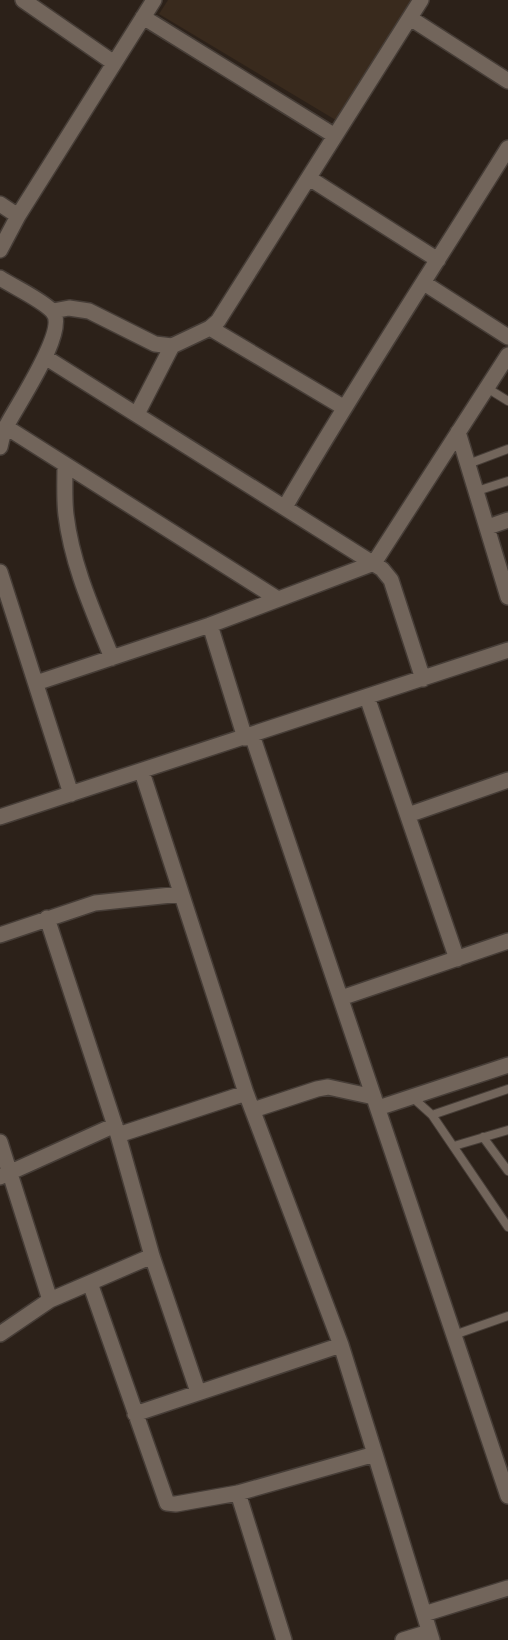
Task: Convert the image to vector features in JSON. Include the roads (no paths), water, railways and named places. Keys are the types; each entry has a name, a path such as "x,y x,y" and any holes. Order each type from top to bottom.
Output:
{"street":[{"path":"23,0 114,63"},
{"path":"0,250 18,216 154,0"},
{"path":"53,311 69,308 89,311 155,344 172,346 210,328 218,321 421,0"},
{"path":"143,17 335,136"},
{"path":"410,18 508,81"},
{"path":"286,507 342,408 424,284 508,148"},
{"path":"309,178 438,260"},
{"path":"0,204 18,216"},
{"path":"0,278 53,311 57,322 56,332 45,357 6,427 0,446"},
{"path":"424,284 508,337"},
{"path":"210,328 342,408"},
{"path":"136,414 172,346"},
{"path":"36,683 210,625 374,562 508,355"},
{"path":"45,357 382,568 390,580 423,679"},
{"path":"6,427 278,599"},
{"path":"458,432 508,597"},
{"path":"66,465 66,513 78,573 112,658"},
{"path":"488,527 508,520"},
{"path":"0,572 71,794"},
{"path":"210,625 341,998 508,1496"},
{"path":"0,817 249,737 508,650"},
{"path":"367,697 457,959"},
{"path":"142,772 246,1093 341,1345 431,1636 403,1640"},
{"path":"408,815 508,780"},
{"path":"0,935 95,903 181,894"},
{"path":"47,918 116,1130 152,1256 198,1392"},
{"path":"341,998 508,942"},
{"path":"253,1110 328,1087 376,1103 412,1097 508,1065"},
{"path":"5,1175 116,1130 246,1093"},
{"path":"0,1142 5,1175 50,1300"},
{"path":"0,1334 50,1300 152,1256"},
{"path":"90,1282 166,1503 176,1504 238,1493 375,1454"},
{"path":"135,1414 341,1345"},
{"path":"238,1493 284,1640"},
{"path":"424,1614 508,1588"}],"lane":[{"path":"487,388 508,401"},
{"path":"468,464 508,449"},
{"path":"477,491 508,481"},
{"path":"432,1115 508,1089"},
{"path":"412,1097 432,1115 508,1227"},
{"path":"454,1146 508,1130"},
{"path":"483,1137 508,1170"},
{"path":"454,1335 508,1316"}]}
